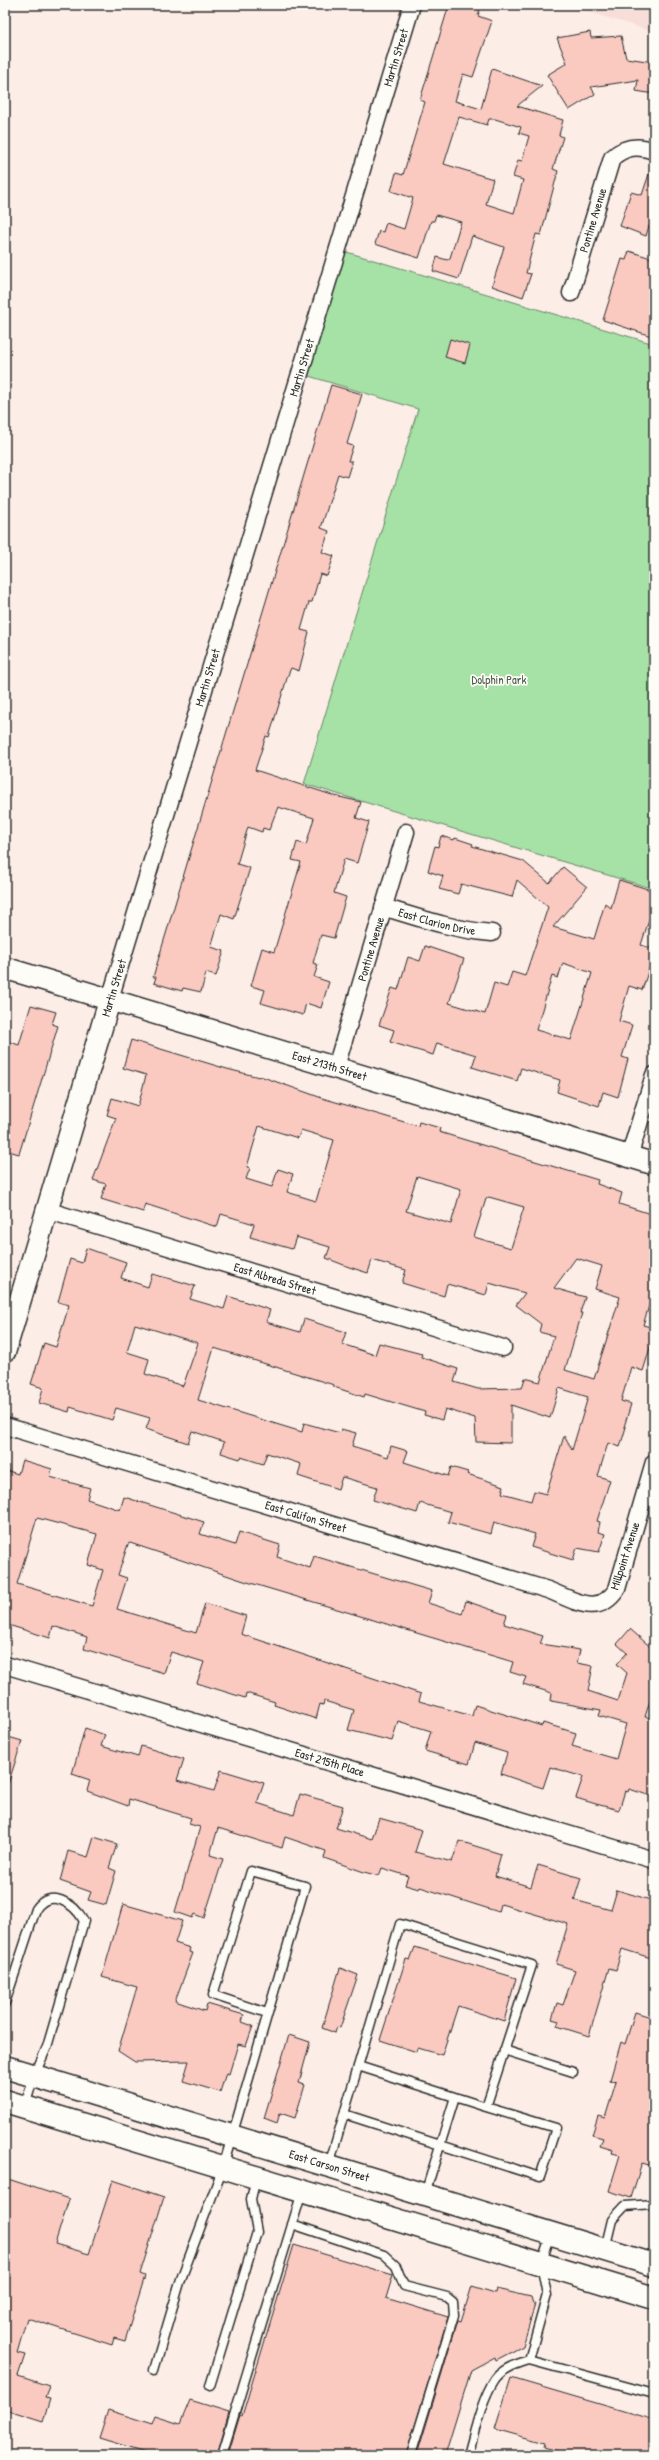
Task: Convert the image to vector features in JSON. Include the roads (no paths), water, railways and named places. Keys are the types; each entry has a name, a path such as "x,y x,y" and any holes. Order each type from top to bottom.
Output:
{"main road":[{"name":"East Carson Street","path":"5,2067 654,2265"},
{"path":"15,2104 654,2298"}],"street":[{"name":"Martin Street","path":"5,1351 46,1210 412,5"},
{"name":"Pontine Avenue","path":"572,293 612,158 620,151 639,146 654,151"},
{"name":"Pontine Avenue","path":"336,1067 406,832"},
{"name":"East Clarion Drive","path":"383,907 470,932 492,933"},
{"name":"East 213th Street","path":"5,968 654,1164"},
{"path":"629,1157 654,1075"},
{"name":"East Albreda Street","path":"46,1210 504,1348"},
{"name":"East Califon Street","path":"5,1426 548,1590 585,1605 597,1606 606,1602"},
{"name":"Millpoint Avenue","path":"606,1602 617,1589 654,1462"},
{"name":"East 215th Place","path":"5,1665 654,1860"}],"lane":[{"path":"154,2370 181,2279 223,2167 305,1886 251,1871 213,1995 267,2013"},
{"path":"5,2003 36,1910 41,1901 49,1898 71,1904 84,1921 47,2047 34,2076 15,2104"},
{"path":"329,2166 400,1924 532,1965 486,2107"},
{"path":"504,2050 573,2072"},
{"path":"344,2114 540,2177 556,2128 358,2066"},
{"path":"425,2195 456,2097"},
{"path":"210,2386 258,2232 251,2199 256,2178"},
{"path":"222,2455 302,2192"},
{"path":"605,2250 612,2220 625,2206 654,2204"},
{"path":"292,2224 384,2255 396,2266 404,2286 446,2297 453,2302 454,2315 411,2455"},
{"path":"529,2360 547,2295 541,2264 551,2234"},
{"path":"470,2454 484,2405 495,2379 510,2366 529,2360 654,2394"}],"park label":[{"name":"Dolphin Park","path":"499,680"}]}
